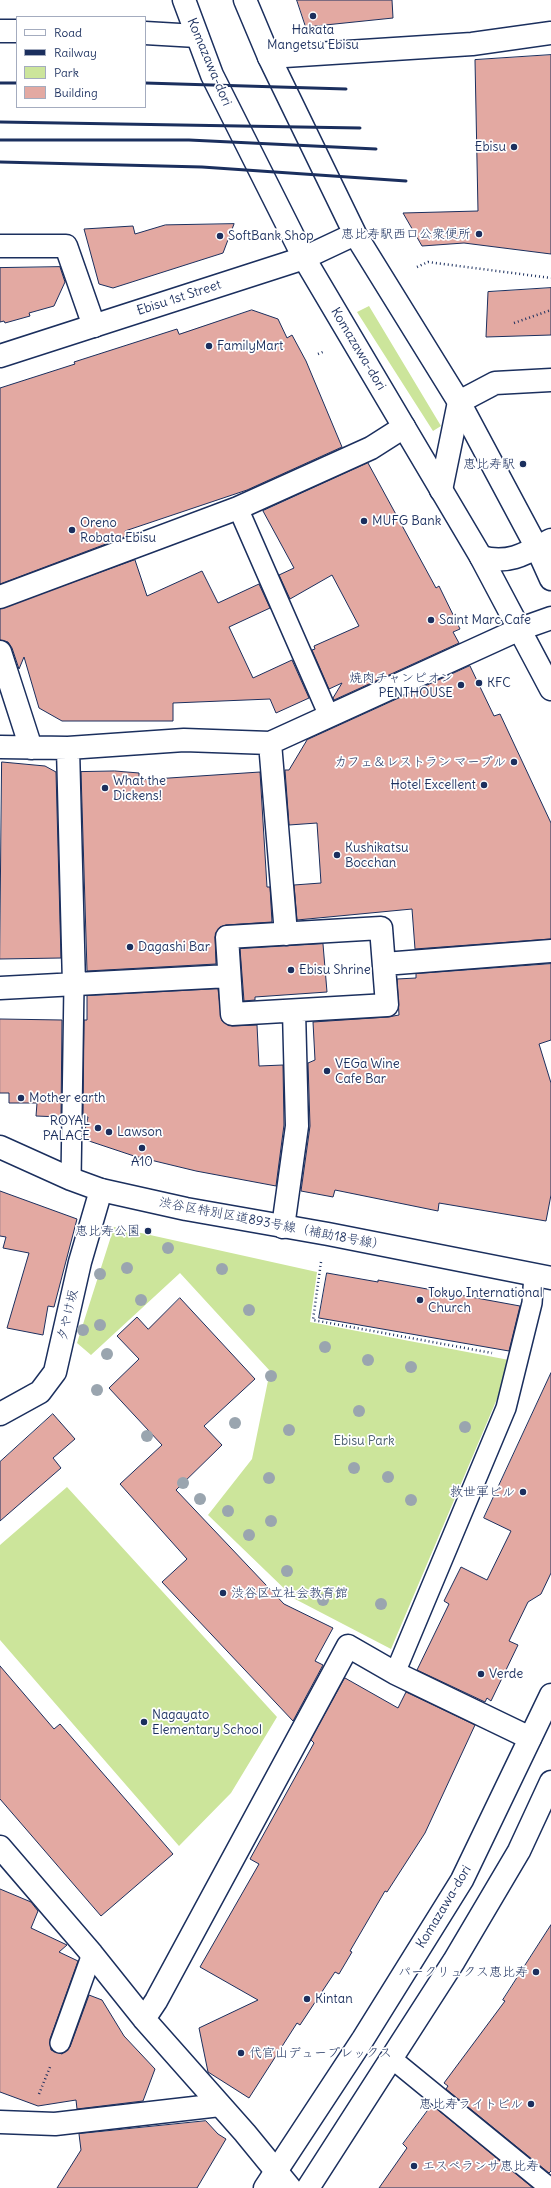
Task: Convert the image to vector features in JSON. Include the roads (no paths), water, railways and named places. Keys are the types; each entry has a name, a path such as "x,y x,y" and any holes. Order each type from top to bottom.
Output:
{"street":[{"name":"Komazawa-dori","path":"184,0 212,75 304,258 481,557 551,689"},
{"path":"245,0 269,57 355,234 459,402 544,544 551,579"},
{"path":"0,31 16,31"},
{"path":"146,33 197,36"},
{"path":"269,57 472,44 551,33"},
{"name":"Ebisu 1st Street","path":"0,356 304,258 355,234"},
{"path":"0,246 66,246 94,326"},
{"path":"459,402 495,383 551,380"},
{"path":"441,490 459,402"},
{"path":"0,597 238,508 371,448 404,427"},
{"path":"481,557 494,561 510,559 544,544"},
{"path":"0,747 68,748 184,740 270,742 520,629 551,618"},
{"path":"0,652 31,748"},
{"path":"270,742 286,934"},
{"path":"68,748 74,985"},
{"path":"381,928 387,1006 232,1014 227,937 286,934 381,928"},
{"path":"384,964 551,951"},
{"path":"0,988 229,976"},
{"path":"283,1227 297,1126 294,1011"},
{"name":"渋谷区特別区道893号線（補助18号線）","path":"0,1147 71,1179 101,1190 186,1209 328,1234 543,1276"},
{"name":"夕やけ坂","path":"0,1414 40,1392 55,1372 80,1262 101,1190"},
{"path":"144,2019 156,2001 348,1646 395,1673 530,1738"},
{"name":"Komazawa-dori","path":"270,2180 363,2039 462,1880 551,1695"},
{"path":"308,2188 454,1961 515,1858 551,1782"},
{"path":"0,1847 92,1954 144,2019 220,2104 270,2180 290,2188"},
{"path":"0,2122 55,2124 220,2104"}],"lane":[{"path":"238,508 329,716"},
{"path":"71,1179 74,985"},
{"path":"395,1673 506,1408 520,1359 532,1303 543,1276"},
{"path":"60,2042 92,1954"},
{"path":"391,2058 550,2188"}],"railway":[{"path":"0,83 16,83"},
{"path":"146,83 346,89"},
{"path":"0,122 360,128"},
{"path":"0,140 189,140 376,149"},
{"path":"0,162 202,167 406,181"}],"place":[{"name":"Hakata Mangetsu Ebisu","path":"313,16"},
{"name":"Ebisu","path":"514,147"},
{"name":"恵比寿駅西口公衆便所","path":"479,234"},
{"name":"SoftBank Shop","path":"220,236"},
{"name":"FamilyMart","path":"209,346"},
{"name":"恵比寿駅","path":"523,464"},
{"name":"MUFG Bank","path":"364,521"},
{"name":"Oreno Robata Ebisu","path":"72,530"},
{"name":"Saint Marc Cafe","path":"431,620"},
{"name":"KFC","path":"479,683"},
{"name":"焼肉チャンピオン PENTHOUSE","path":"461,685"},
{"name":"カフェ＆レストラン マーブル","path":"514,762"},
{"name":"Hotel Excellent","path":"484,785"},
{"name":"What the Dickens!","path":"105,788"},
{"name":"Kushikatsu Bocchan","path":"337,855"},
{"name":"Dagashi Bar","path":"130,947"},
{"name":"Ebisu Shrine","path":"291,970"},
{"name":"VEGa Wine Cafe Bar","path":"327,1071"},
{"name":"Mother earth","path":"21,1098"},
{"name":"ROYAL PALACE","path":"98,1128"},
{"name":"Lawson","path":"109,1132"},
{"name":"A10","path":"142,1148"},
{"name":"恵比寿公園","path":"148,1231"},
{"name":"Tokyo International Church","path":"420,1300"},
{"name":"救世軍ビル","path":"523,1492"},
{"name":"渋谷区立社会教育館","path":"223,1593"},
{"name":"Verde","path":"481,1674"},
{"name":"Nagayato Elementary School","path":"144,1722"},
{"name":"パークリュクス恵比寿","path":"536,1972"},
{"name":"Kintan","path":"307,1999"},
{"name":"代官山デュープレックス","path":"241,2053"},
{"name":"恵比寿ライトビル","path":"531,2104"},
{"name":"エスペランサ恵比寿","path":"414,2166"}],"park label":[{"name":"Ebisu Park","path":"364,1441"}]}
